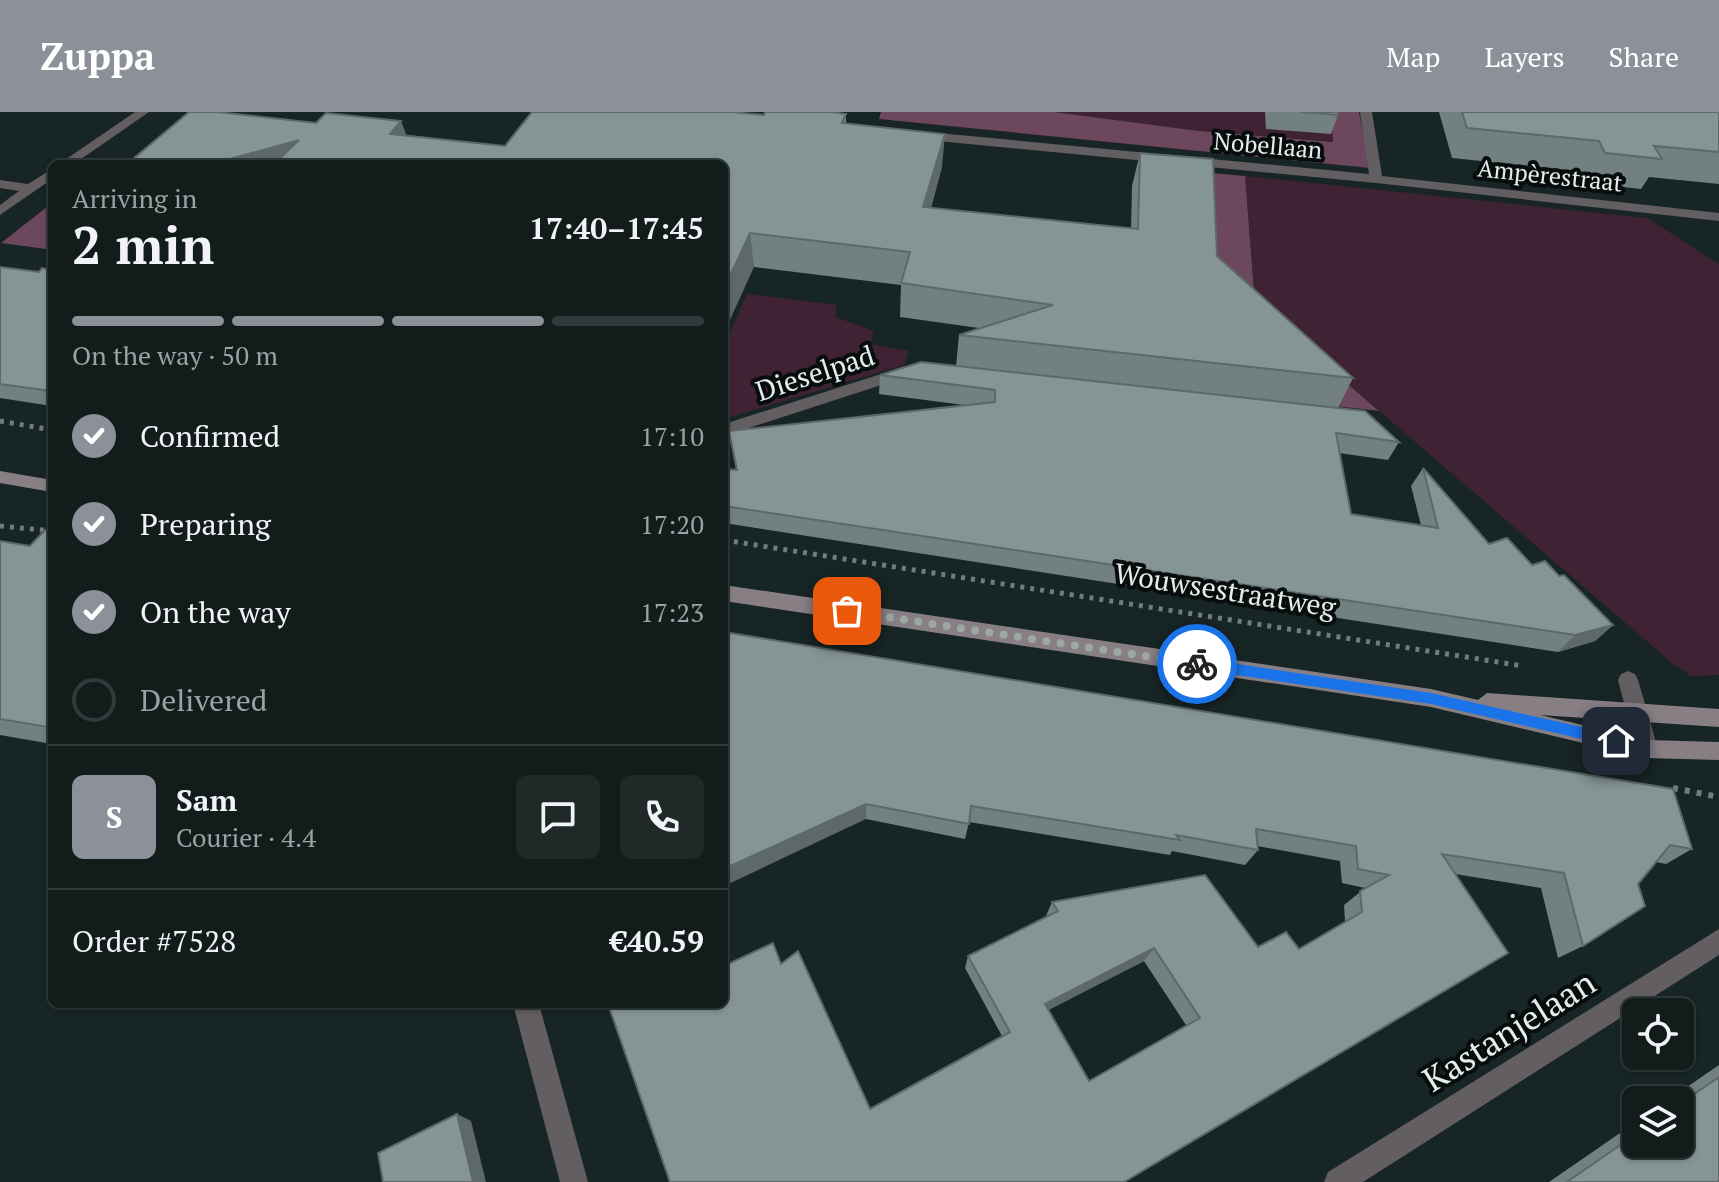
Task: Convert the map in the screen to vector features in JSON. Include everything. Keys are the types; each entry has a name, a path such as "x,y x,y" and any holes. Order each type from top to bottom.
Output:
{"main road":[{"path":"0,477 48,485"},
{"path":"728,594 1431,698 1719,718"},
{"path":"1431,698 1647,749 1719,751"}],"street":[{"path":"71,160 143,112"},
{"path":"1366,112 1376,179"},
{"name":"Nobellaan","path":"900,133 1376,179"},
{"path":"0,211 48,176"},
{"name":"Ampèrestraat","path":"1376,179 1719,217"},
{"path":"0,184 29,188"},
{"name":"Dieselpad","path":"728,429 907,371 923,373"},
{"path":"1628,680 1647,749"},
{"name":"Kastanjelaan","path":"1338,1182 1719,941"},
{"path":"527,1008 574,1182"}],"path":[{"path":"0,421 48,429"},
{"path":"0,526 48,531"},
{"name":"Wouwsestraatweg","path":"728,541 1533,667"},
{"path":"1658,786 1718,798"}],"shaded area":[{"path":"881,112 1054,112 1199,131 1333,142 1331,112 1359,112 1370,168 879,119"},
{"path":"1054,112 1331,112 1334,142 1199,131"},
{"path":"1211,173 1245,176 1255,304 1379,411 1223,393"},
{"path":"1245,176 1647,218 1719,264 1719,675 1691,676 1672,663 1255,304"},
{"path":"48,206 46,249 1,243"},
{"path":"747,294 837,305 835,317 874,331 870,344 908,351 904,365 728,418 728,337"}],"building":[{"path":"189,112 217,112 316,123 326,113 401,121 390,134 505,146 532,112 732,112 764,115 765,112 831,112 846,114 842,123 945,134 923,207 1138,229 1140,153 1213,159 1217,256 1353,378 959,335 1053,305 901,283 910,252 750,233 728,280 728,160 278,160 299,140 226,160 132,160"},
{"path":"1301,112 1338,112 1338,115"},
{"path":"1462,112 1719,112 1719,152 1654,146 1662,159 1605,153 1599,141 1467,128"},
{"path":"0,267 39,272 42,268 48,269 48,390 0,384"},
{"path":"921,362 1365,411 1399,442 1336,433 1351,514 1438,528 1423,468 1489,544 1507,538 1532,565 1545,561 1559,576 1564,575 1613,625 1575,635 728,507 728,469 737,470 729,431 995,402 995,390 880,375"},
{"path":"48,530 48,727 0,719 0,541 30,546"},
{"path":"728,633 1673,789 1692,849 1670,845 1638,884 1645,906 1583,946 1564,873 1442,854 1508,953 1124,1182 670,1182 609,1008 728,1008 728,964 773,943 781,964 798,951 870,1109 1010,1032 968,956 1058,911 1052,902 1205,875 1258,947 1286,932 1299,949 1362,912 1360,891 1389,875 1358,869 1356,846 1256,829 1258,850 1176,835 1180,840 971,806 969,824 866,804 728,867","holes":["1154,948 1200,1018 1089,1081 1045,1004"]},
{"path":"1719,1077 1719,1182 1567,1182 1622,1144 1622,1158 1694,1158 1694,1094"},
{"path":"457,1114 473,1182 383,1182 378,1153"}],"way so far":[{"path":"847,611 1197,664"}],"route":[{"path":"1197,664 1431,698 1616,741"}]}
